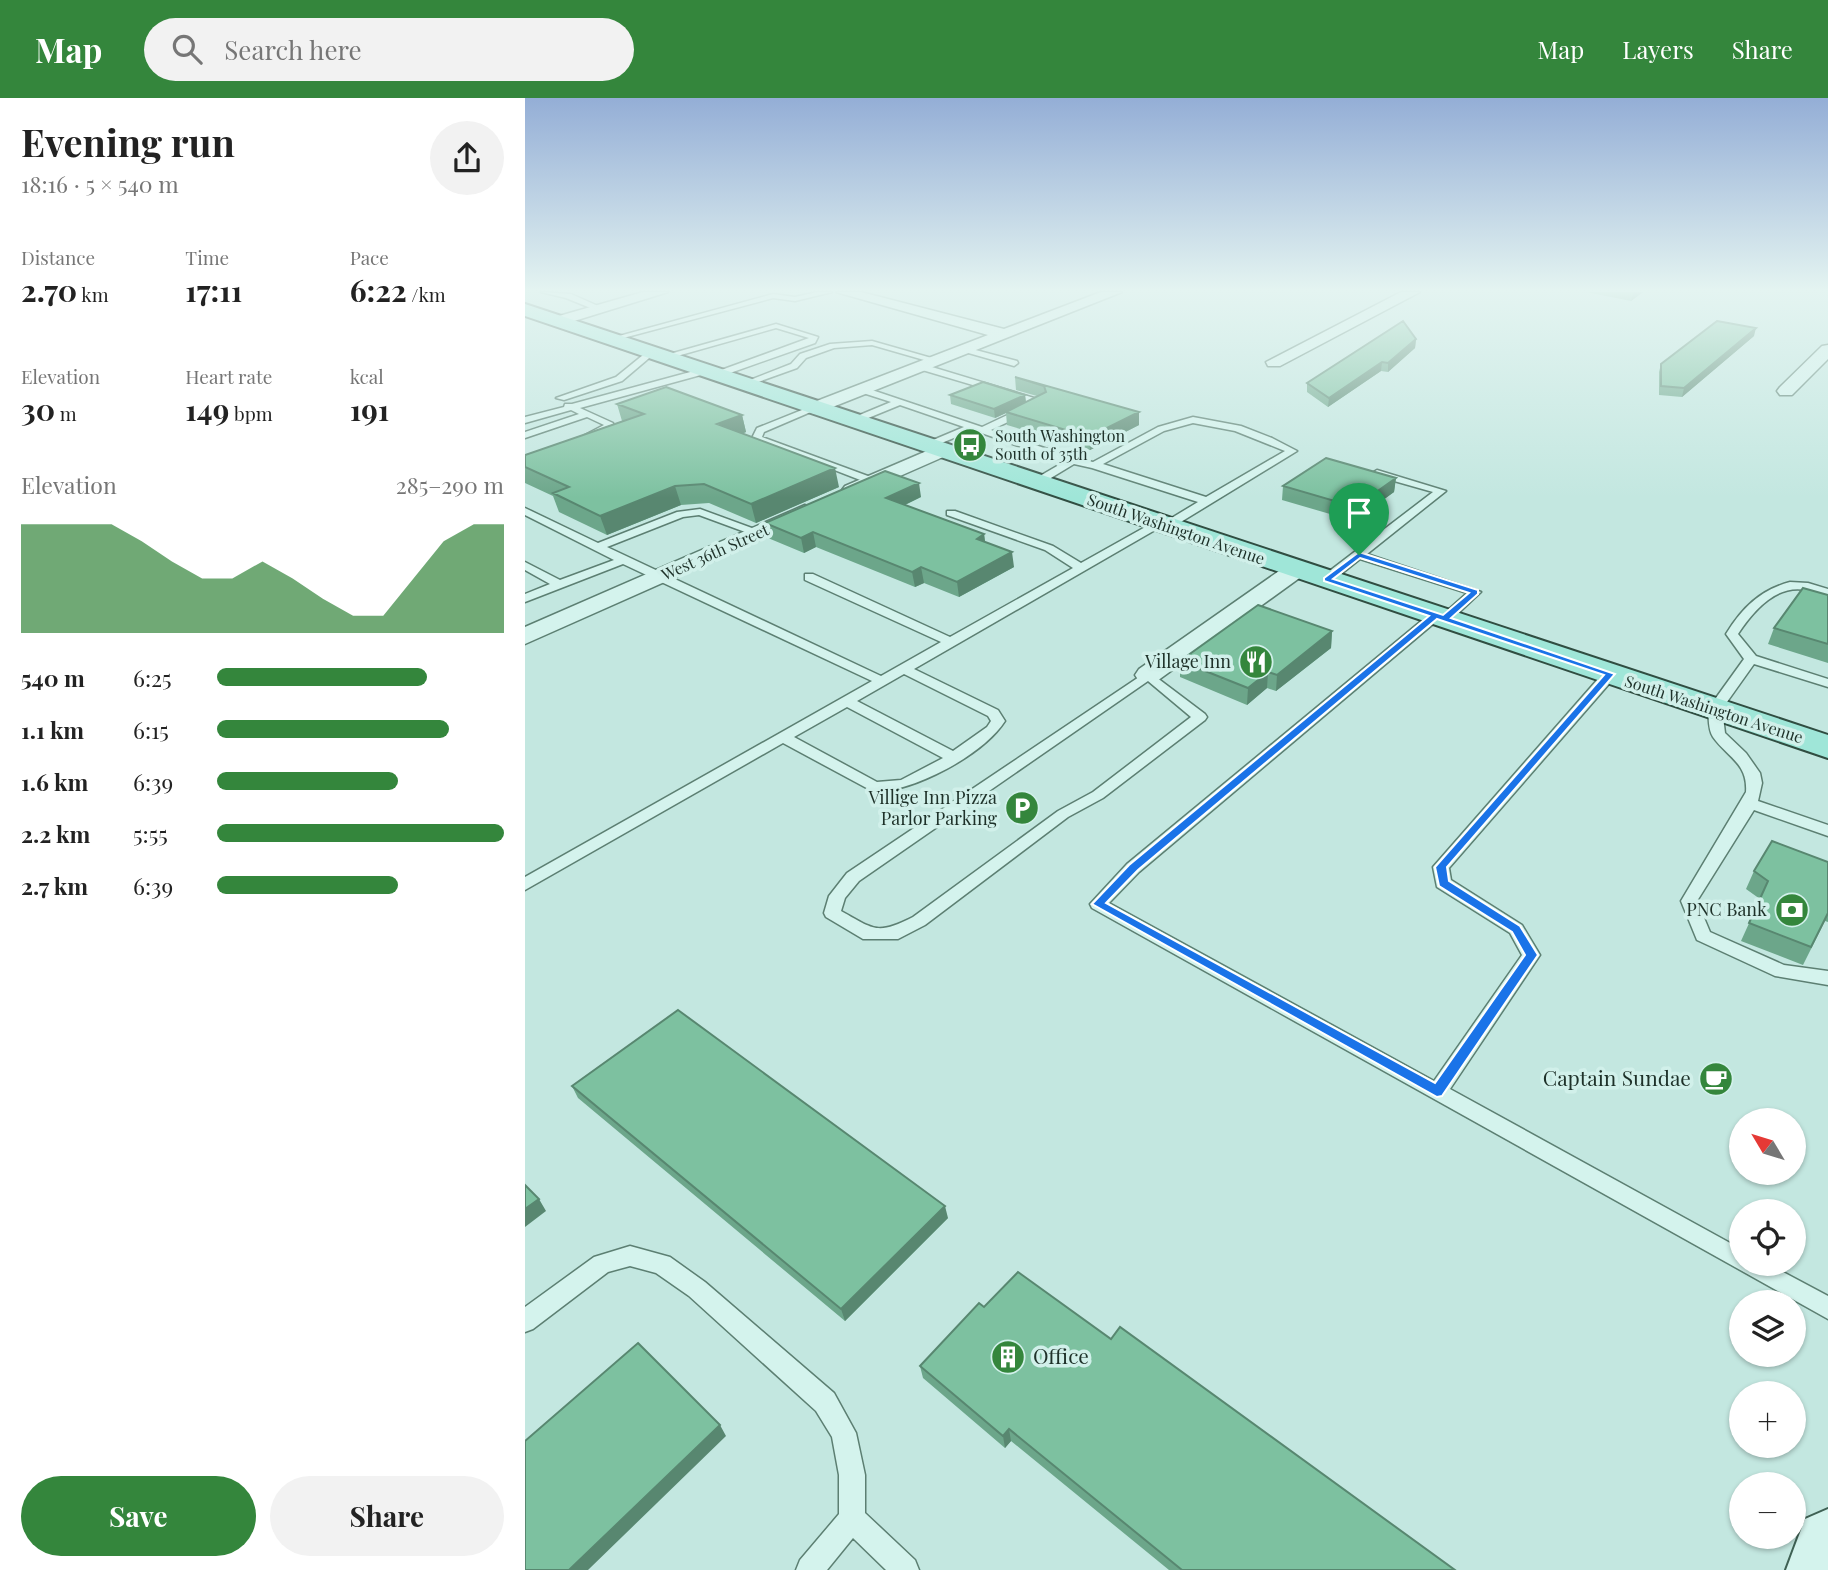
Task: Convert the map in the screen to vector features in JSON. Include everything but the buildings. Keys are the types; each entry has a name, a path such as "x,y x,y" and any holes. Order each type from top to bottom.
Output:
{"main road":[{"name":"South Washington Avenue","path":"674,361 1828,747"}],"street":[{"path":"815,408 939,361"},
{"path":"1786,391 1817,361"},
{"name":"West 36th Street","path":"525,636 831,500 936,448"},
{"path":"1148,675 1297,569"},
{"path":"1819,1570 1828,1542"}],"lane":[{"path":"525,410 619,379 648,361"},
{"path":"525,420 568,406 711,373 750,361"},
{"path":"744,384 794,366 799,361"},
{"path":"921,361 1041,403 936,448"},
{"path":"1006,361 1014,363"},
{"path":"863,390 1072,461 1094,465 1207,501"},
{"path":"853,421 898,403"},
{"path":"568,406 608,423 609,427 575,440"},
{"path":"815,408 760,430 757,438 872,481"},
{"path":"525,435 588,414"},
{"path":"525,884 1081,568 1207,501 1291,450 1272,439 1202,421 1183,420 1094,465"},
{"path":"1037,482 1072,461"},
{"path":"1327,579 1441,491 1377,473"},
{"path":"525,511 623,560 882,681"},
{"path":"598,547 681,514 700,512 756,533"},
{"path":"951,513 1049,548 1081,568"},
{"path":"1359,555 1475,592 1440,617 1133,867 1098,904 1729,1253"},
{"path":"525,598 623,560"},
{"path":"525,565 560,585"},
{"path":"809,577 951,642"},
{"path":"1828,593 1800,585 1776,590 1745,611 1732,634 1751,659 1828,683"},
{"path":"1751,659 1715,709 1718,734 1740,754 1754,773 1756,793 1689,901 1703,936 1781,971 1828,978"},
{"path":"782,737 874,787 889,789 906,785 992,730 997,721 993,713 904,669"},
{"path":"1437,1091 1531,955 1516,929 1443,883 1441,867 1610,674"},
{"path":"1148,675 1200,717 1097,795 1063,814 919,921 892,935 869,935 832,913 837,896 853,877 1148,675"},
{"path":"846,701 951,756"},
{"path":"1750,803 1828,831"},
{"path":"525,1321 602,1265 631,1256 661,1264 697,1289 825,1402 844,1433 852,1475 852,1519 810,1570"},
{"path":"1770,1276 1828,1308"},
{"path":"852,1519 905,1570"}],"place":[{"name":"South Washington South of 35th","path":"970,445"},
{"name":"Village Inn","path":"1256,662"},
{"name":"Villige Inn Pizza Parlor Parking","path":"1022,808"},
{"name":"PNC Bank","path":"1792,910"},
{"name":"Captain Sundae","path":"1716,1079"},
{"name":"Office","path":"1008,1357"}],"route":[{"path":"1359,555 1327,579 1445,619 1610,674 1441,867 1443,883 1516,929 1531,955 1437,1091 1098,904 1133,867 1436,616 1445,619 1475,592 1359,555"}]}
